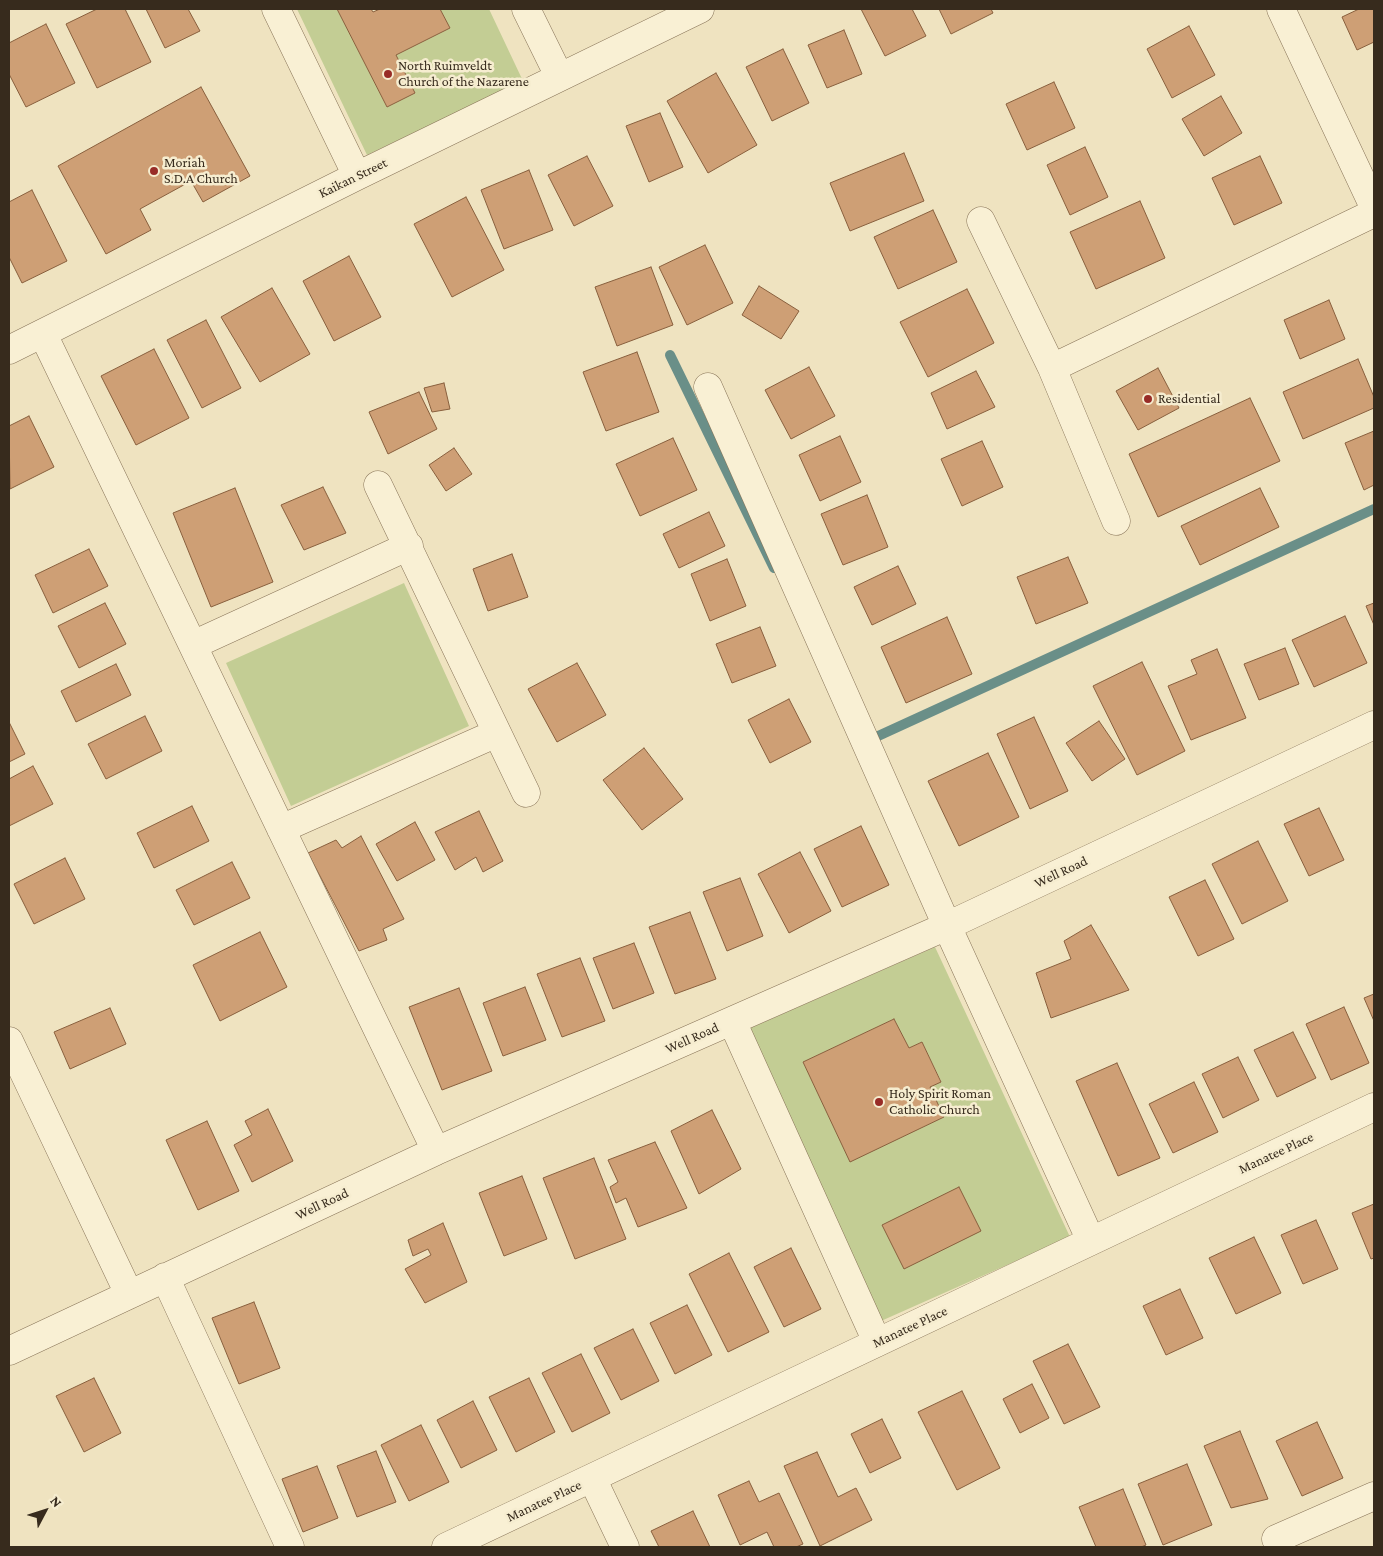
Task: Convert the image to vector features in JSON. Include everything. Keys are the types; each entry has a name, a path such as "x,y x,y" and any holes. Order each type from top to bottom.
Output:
{"street":[{"path":"276,9 356,176"},
{"path":"526,9 559,76"},
{"name":"Kaikan Street","path":"9,350 356,176 700,9"},
{"path":"1281,9 1374,207"},
{"path":"1052,368 1374,213"},
{"path":"981,221 1052,368 1116,520"},
{"path":"43,334 436,1151"},
{"path":"708,387 947,926 1091,1241"},
{"path":"378,485 409,546 526,793"},
{"path":"193,645 409,546"},
{"name":"Well Road","path":"9,1351 436,1151 947,926 1374,725"},
{"path":"282,829 497,733"},
{"path":"732,1021 877,1342"},
{"path":"9,1042 129,1294"},
{"name":"Manatee Place","path":"446,1547 1374,1106"},
{"path":"164,1277 290,1547"},
{"path":"592,1478 625,1547"},
{"path":"1276,1539 1374,1496"}],"green space":[{"path":"297,9 337,9 387,107 415,93 396,55 450,28 440,9 489,9 523,81 367,155"},
{"path":"404,583 469,726 291,806 226,663"},
{"path":"935,947 1070,1237 881,1321 748,1029","holes":["894,1019 909,1048 922,1042 941,1081 930,1087 944,1117 850,1161 803,1062"]}],"building":[{"path":"97,9 125,9 151,62 97,88 66,24"},
{"path":"146,9 188,9 200,31 165,48"},
{"name":"North Ruimveldt Church of the Nazarene","path":"337,9 371,9 373,12 380,9 440,9 450,28 396,55 415,93 387,107"},
{"path":"861,9 912,9 926,36 885,56"},
{"path":"939,9 991,9 993,13 951,34"},
{"path":"1359,9 1374,9 1374,42 1357,50 1342,17"},
{"path":"46,24 75,83 26,107 9,74 9,43"},
{"path":"1189,26 1215,75 1172,98 1147,49"},
{"path":"844,30 862,74 827,88 808,45"},
{"path":"783,49 809,103 772,121 746,67"},
{"path":"716,73 757,145 708,173 667,101"},
{"path":"1054,82 1075,128 1027,150 1006,104"},
{"name":"Moriah S.D.A Church","path":"201,87 250,176 203,202 191,181 140,209 151,230 106,254 58,166"},
{"path":"1221,96 1242,133 1204,156 1182,119"},
{"path":"660,113 683,167 649,182 626,126"},
{"path":"1085,147 1108,197 1070,215 1047,165"},
{"path":"904,153 924,201 850,231 830,183"},
{"path":"587,156 613,206 574,226 548,175"},
{"path":"1260,156 1282,203 1234,225 1212,178"},
{"path":"529,170 553,230 504,249 481,190"},
{"path":"32,190 67,261 22,283 9,257 9,202"},
{"path":"466,197 504,270 452,297 414,224"},
{"path":"1140,201 1165,258 1096,289 1070,232"},
{"path":"933,210 957,262 898,289 874,237"},
{"path":"705,245 733,303 687,325 659,267"},
{"path":"349,256 381,317 334,341 303,281"},
{"path":"651,267 673,325 617,346 595,287"},
{"path":"759,286 799,311 781,339 742,315"},
{"path":"272,288 310,354 260,382 221,317"},
{"path":"967,289 994,343 928,377 900,322"},
{"path":"1329,300 1345,339 1300,359 1284,320"},
{"path":"206,320 241,388 202,408 167,340"},
{"path":"154,349 189,418 136,445 101,376"},
{"path":"637,352 659,412 606,431 583,372"},
{"path":"1358,359 1374,397 1374,408 1303,439 1283,392"},
{"path":"809,367 835,416 791,439 765,390"},
{"name":"Residential","path":"1158,368 1179,408 1138,430 1116,391"},
{"path":"976,371 995,407 947,429 931,393"},
{"path":"444,383 450,409 432,412 424,388"},
{"path":"419,392 437,429 388,454 369,412"},
{"path":"1250,398 1280,461 1158,517 1129,454"},
{"path":"29,416 54,467 10,489 9,426"},
{"path":"1374,431 1374,485 1364,490 1345,443"},
{"path":"840,436 861,482 820,501 799,455"},
{"path":"673,438 697,490 640,516 616,464"},
{"path":"982,441 1003,487 962,506 941,459"},
{"path":"454,448 472,474 446,491 429,465"},
{"path":"323,487 346,533 304,550 281,505"},
{"path":"235,488 273,582 211,607 173,513"},
{"path":"1260,488 1279,527 1200,565 1181,526"},
{"path":"867,495 888,547 843,565 821,514"},
{"path":"709,512 725,546 679,568 663,534"},
{"path":"89,549 108,586 53,613 35,575"},
{"path":"512,554 528,597 488,611 473,569"},
{"path":"1068,557 1088,603 1036,624 1017,577"},
{"path":"727,559 746,606 710,621 691,574"},
{"path":"898,566 916,604 872,625 854,587"},
{"path":"105,603 126,644 79,668 58,626"},
{"path":"1374,603 1374,625 1366,606"},
{"path":"1345,616 1367,663 1314,687 1292,640"},
{"path":"947,617 972,674 906,703 881,647"},
{"path":"760,627 776,666 732,683 716,644"},
{"path":"1285,648 1299,684 1259,700 1244,664"},
{"path":"1217,649 1246,718 1191,740 1168,686 1197,674 1191,660"},
{"path":"1142,662 1185,751 1137,775 1093,686"},
{"path":"577,663 606,715 557,742 528,689"},
{"path":"116,664 131,695 76,722 61,691"},
{"path":"789,699 811,742 770,763 748,720"},
{"path":"145,716 162,751 106,779 88,744"},
{"path":"1034,717 1068,791 1030,809 997,734"},
{"path":"1099,721 1125,759 1092,781 1066,743"},
{"path":"9,722 25,754 9,762"},
{"path":"644,748 683,799 642,830 603,780"},
{"path":"988,753 1019,817 959,846 928,781"},
{"path":"33,766 53,804 9,826 9,779"},
{"path":"192,806 209,841 154,868 137,833"},
{"path":"1319,808 1344,860 1309,876 1284,824"},
{"path":"479,811 503,861 483,872 476,857 455,870 435,832"},
{"path":"415,822 435,860 397,881 376,844"},
{"path":"861,826 889,885 842,907 814,849"},
{"path":"361,836 404,919 383,929 387,940 359,951 308,853 336,840 342,848"},
{"path":"1258,841 1288,901 1242,924 1212,864"},
{"path":"800,852 831,911 789,933 758,874"},
{"path":"65,858 85,899 34,924 14,884"},
{"path":"232,862 250,898 194,925 176,890"},
{"path":"740,878 763,936 727,951 703,892"},
{"path":"1205,880 1234,939 1198,956 1169,897"},
{"path":"690,912 716,979 675,994 649,927"},
{"path":"1091,925 1129,990 1051,1018 1036,973 1071,959 1064,941"},
{"path":"260,932 287,987 220,1021 193,965"},
{"path":"634,943 654,993 613,1009 593,958"},
{"path":"580,958 605,1021 562,1037 537,974"},
{"path":"525,987 546,1040 503,1056 483,1003"},
{"path":"459,988 492,1071 442,1090 409,1007"},
{"path":"1374,994 1374,1021 1364,998"},
{"path":"1344,1007 1369,1063 1331,1080 1306,1024"},
{"path":"110,1008 126,1044 70,1069 54,1032"},
{"name":"Holy Spirit Roman Catholic Church","path":"894,1019 909,1048 922,1042 941,1082 930,1087 944,1117 850,1162 803,1062"},
{"path":"1293,1032 1316,1078 1277,1097 1254,1050"},
{"path":"1238,1057 1259,1100 1223,1118 1202,1074"},
{"path":"1117,1063 1160,1158 1118,1176 1076,1081"},
{"path":"1194,1082 1218,1132 1173,1153 1149,1104"},
{"path":"268,1109 293,1161 252,1182 234,1145 252,1135 245,1121"},
{"path":"712,1110 741,1169 699,1194 671,1131"},
{"path":"207,1121 239,1191 198,1210 166,1140"},
{"path":"655,1142 687,1208 638,1227 626,1198 616,1203 610,1187 618,1182 608,1160"},
{"path":"594,1158 626,1239 575,1259 543,1178"},
{"path":"522,1176 547,1239 504,1256 479,1193"},
{"path":"959,1187 981,1231 904,1269 882,1225"},
{"path":"1374,1204 1374,1258 1371,1259 1352,1213"},
{"path":"1316,1220 1338,1269 1303,1284 1281,1235"},
{"path":"443,1223 467,1282 425,1303 405,1269 431,1255 428,1249 413,1256 408,1240"},
{"path":"1254,1237 1281,1293 1236,1314 1209,1258"},
{"path":"791,1248 821,1309 784,1327 754,1267"},
{"path":"729,1253 769,1332 728,1352 689,1274"},
{"path":"1180,1289 1203,1338 1166,1355 1143,1306"},
{"path":"254,1302 280,1368 239,1384 212,1318"},
{"path":"687,1305 712,1355 675,1374 650,1323"},
{"path":"633,1329 659,1381 621,1400 594,1348"},
{"path":"1068,1344 1100,1407 1064,1424 1033,1361"},
{"path":"581,1354 610,1413 572,1432 542,1373"},
{"path":"94,1378 121,1433 84,1452 56,1396"},
{"path":"529,1378 555,1432 516,1452 489,1397"},
{"path":"1032,1384 1049,1418 1020,1433 1003,1399"},
{"path":"962,1391 1000,1468 957,1490 918,1412"},
{"path":"473,1401 497,1450 461,1468 437,1420"},
{"path":"882,1419 901,1458 870,1473 851,1434"},
{"path":"1317,1422 1343,1478 1302,1496 1276,1441"},
{"path":"421,1425 449,1482 409,1501 381,1445"},
{"path":"1240,1431 1268,1499 1231,1508 1204,1446"},
{"path":"376,1451 396,1502 357,1517 337,1466"},
{"path":"817,1452 838,1497 856,1488 872,1520 820,1546 784,1466"},
{"path":"1187,1464 1212,1525 1163,1545 1138,1484"},
{"path":"317,1466 338,1518 303,1532 282,1479"},
{"path":"749,1481 759,1502 779,1493 803,1544 796,1547 774,1547 767,1532 740,1545 718,1495"},
{"path":"1123,1489 1146,1545 1141,1547 1096,1547 1079,1507"},
{"path":"693,1511 710,1547 659,1547 651,1531"}],"waterway":[{"path":"670,355 774,568"},
{"path":"865,742 1374,509"}],"place":[{"name":"North Ruimveldt Church of the Nazarene","path":"388,74"},
{"name":"Moriah S.D.A Church","path":"154,171"},
{"name":"Residential","path":"1148,399"},
{"name":"Holy Spirit Roman Catholic Church","path":"879,1102"}]}
